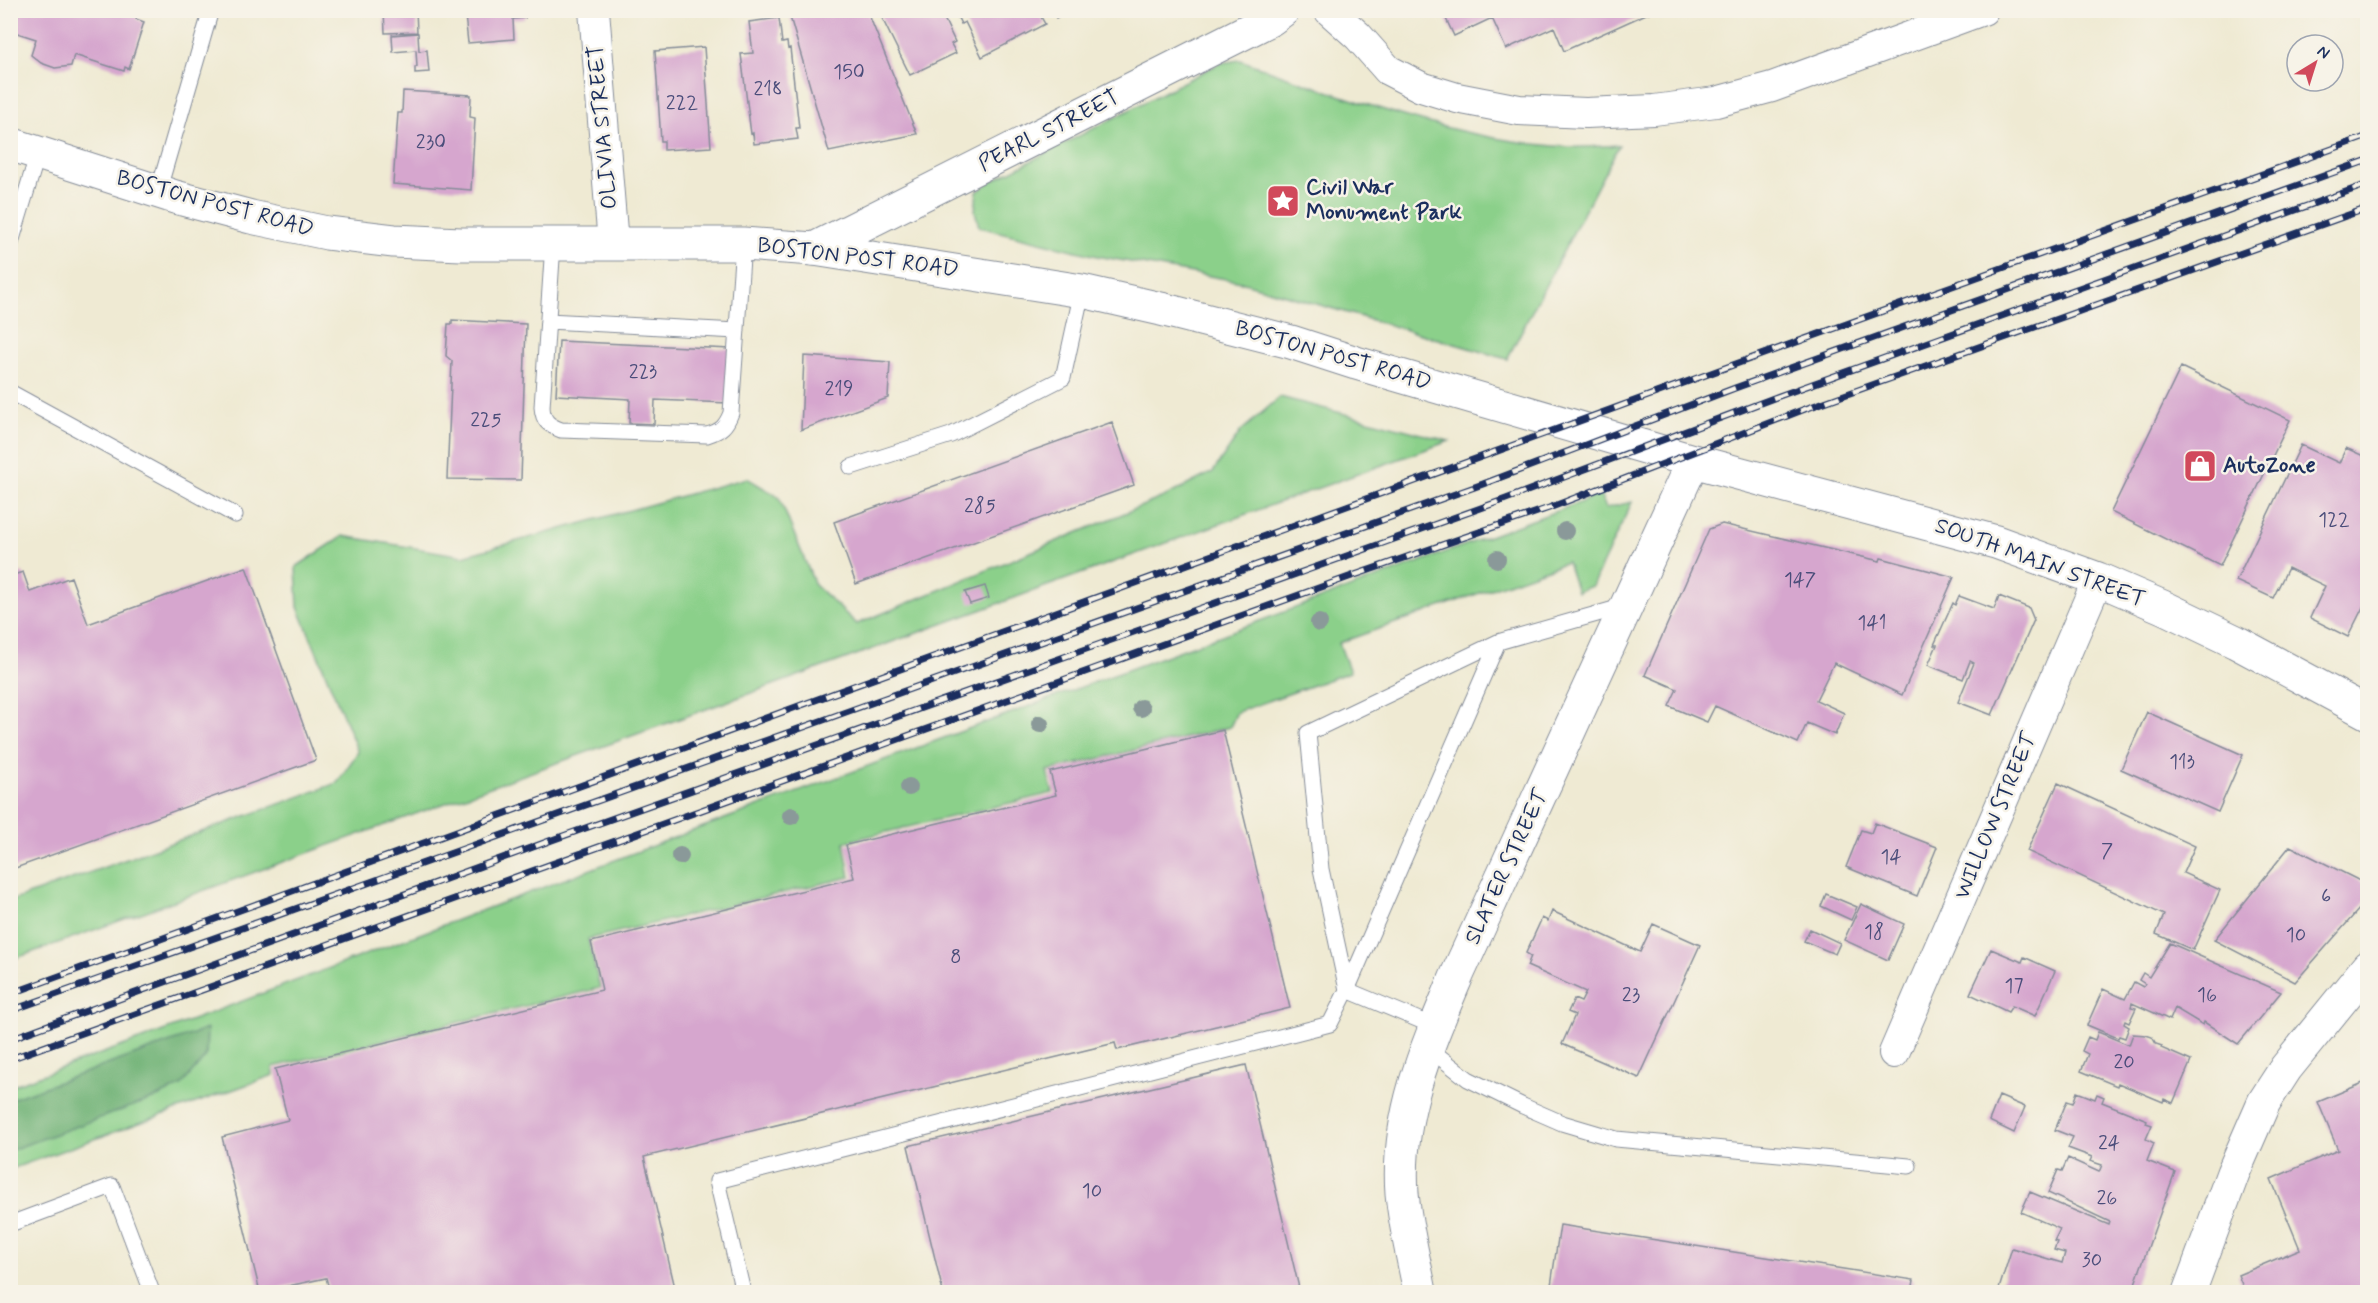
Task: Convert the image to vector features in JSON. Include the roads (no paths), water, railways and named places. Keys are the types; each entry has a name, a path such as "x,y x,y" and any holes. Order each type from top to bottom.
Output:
{"main road":[{"name":"PEARL STREET","path":"814,249 1271,19 1283,10"},
{"name":"BOSTON POST ROAD","path":"24,149 159,192 250,217 327,233 394,241 743,244 814,249 1082,291 1291,342 1356,363 1693,460"},
{"name":"SOUTH MAIN STREET","path":"1693,460 1996,542 2098,579 2236,642 2367,713"},
{"name":"SLATER STREET","path":"1420,1293 1402,1193 1402,1147 1410,1100 1431,1037 1458,973 1693,460"},
{"path":"2189,1293 2233,1173 2264,1102 2286,1068 2367,967"}],"street":[{"name":"OLIVIA STREET","path":"594,10 613,244"},
{"path":"1329,10 1358,36 1389,70 1421,87 1457,98 1519,110 1586,113 1654,110 1716,102 1772,87 1983,10"},
{"name":"WILLOW STREET","path":"1894,1053 2098,579"}],"lane":[{"path":"159,192 211,10"},
{"path":"10,246 24,149"},
{"path":"553,244 543,418 550,426 561,430 707,435 727,425 730,413 743,244"},
{"path":"851,467 951,435 1063,378 1082,291"},
{"path":"548,321 737,331"},
{"path":"10,392 235,515"},
{"path":"1626,606 1498,642 1308,733 1321,869 1347,990 1431,1037 1468,1079 1562,1123 1616,1138 1909,1166"},
{"path":"743,1293 717,1181 1330,1024 1347,990 1498,642"},
{"path":"10,1224 112,1186 152,1293"}],"railway":[{"path":"10,994 1722,369 2368,136"},
{"path":"10,1011 1483,484 1735,388 2368,160"},
{"path":"10,1039 552,840 1506,499 1779,396 2368,184"},
{"path":"10,1059 1349,577 1549,508 1805,409 2368,208"}],"place":[{"name":"Civil War Monument Park","path":"1283,201"},
{"name":"AutoZone","path":"2200,466"}]}
